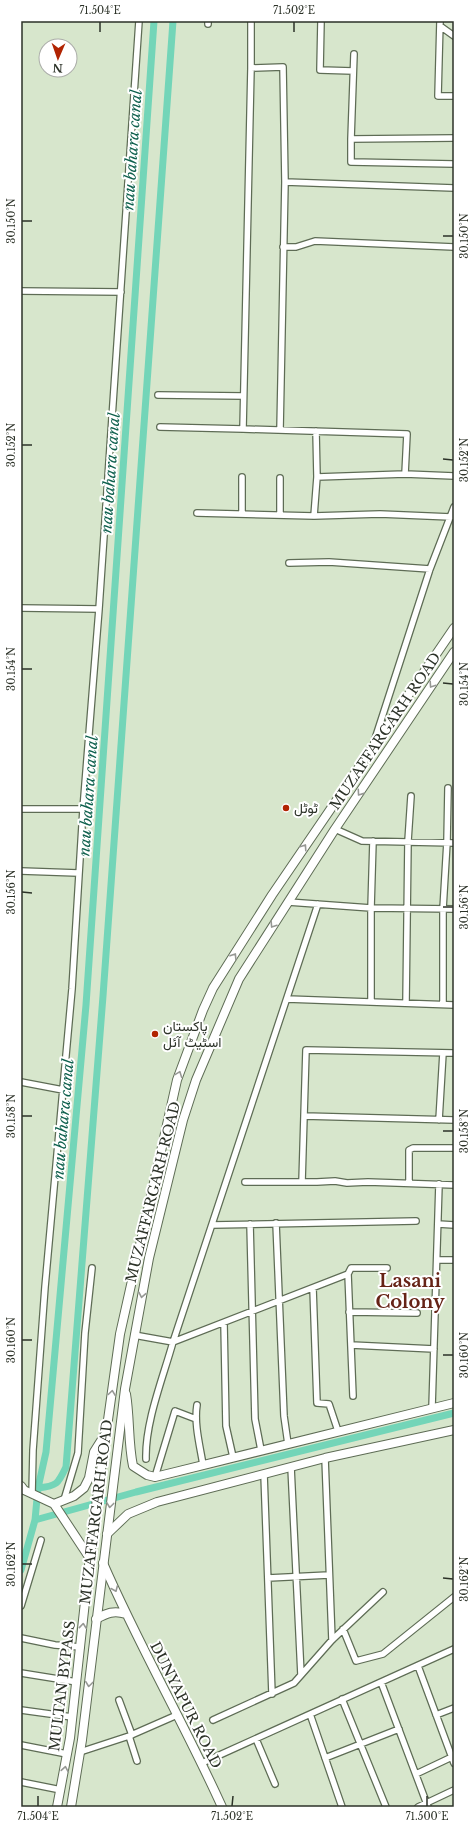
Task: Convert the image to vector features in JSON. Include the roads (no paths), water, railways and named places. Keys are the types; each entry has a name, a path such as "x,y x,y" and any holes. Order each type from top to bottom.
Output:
{"main road":[{"name":"MUZAFFARGARH ROAD","path":"94,1520 120,1334 177,1080 203,1010 214,988 272,895 372,746 454,628"},
{"name":"MUZAFFARGARH ROAD","path":"71,1807 82,1740 124,1389 149,1258 181,1127 196,1080 239,979 335,829 450,663 454,652"},
{"path":"144,1223 157,1226"},
{"path":"124,1389 128,1408 130,1453 133,1466 147,1475 155,1477 454,1403"},
{"path":"107,1534 128,1514 157,1502 325,1458 454,1430"},
{"path":"53,1505 74,1496 84,1488 89,1478 94,1452 106,1433"},
{"path":"21,1486 24,1490 53,1505 91,1560"},
{"name":"MULTAN BYPASS","path":"57,1807 70,1738 91,1560 94,1520"},
{"name":"DUNYAPUR ROAD","path":"103,1563 126,1614 202,1763 222,1807"},
{"path":"96,1619 112,1612 126,1614"},
{"path":"70,1738 82,1740"}],"street":[{"path":"32,1494 33,1450 45,1287 72,989 78,873 99,609 139,21"},
{"path":"243,429 251,21"},
{"path":"321,21 320,70 353,71"},
{"path":"440,24 454,36"},
{"path":"440,24 438,96 454,96"},
{"path":"354,54 351,162 454,164"},
{"path":"251,68 284,67 285,182 280,430"},
{"path":"351,139 454,138"},
{"path":"285,182 454,188"},
{"path":"283,247 296,247 315,241 454,247"},
{"path":"21,291 121,292"},
{"path":"158,395 244,396"},
{"path":"160,427 407,434 405,474"},
{"path":"314,516 317,476 316,431"},
{"path":"317,476 405,474 454,476"},
{"path":"242,478 242,514"},
{"path":"280,478 280,515"},
{"path":"372,746 430,569 454,507"},
{"path":"197,513 314,516 380,514 451,517"},
{"path":"289,563 329,562 430,569"},
{"path":"21,608 99,609"},
{"path":"443,1004 443,909 448,842 448,788"},
{"path":"406,1003 408,841 411,796"},
{"path":"21,809 83,809"},
{"path":"335,829 362,841 454,842"},
{"path":"371,1002 373,841"},
{"path":"21,871 78,873"},
{"path":"288,902 371,908 454,909"},
{"path":"146,1459 146,1447 153,1415 173,1342 318,904"},
{"path":"287,999 454,1005"},
{"path":"302,1182 306,1050 454,1053"},
{"path":"439,1120 443,1053"},
{"path":"21,1082 62,1090"},
{"path":"304,1116 454,1120"},
{"path":"410,1183 409,1150 413,1148 454,1148"},
{"path":"245,1182 335,1181 347,1183 368,1182 454,1185"},
{"path":"432,1408 439,1184"},
{"path":"212,1225 416,1221"},
{"path":"276,1223 284,1416 288,1444"},
{"path":"250,1224 255,1419 261,1450"},
{"path":"438,1224 454,1225"},
{"path":"437,1260 454,1260"},
{"path":"64,1500 78,1454 85,1333 92,1268"},
{"path":"353,1396 348,1274 351,1268 388,1268"},
{"path":"134,1335 173,1342 348,1274"},
{"path":"313,1288 317,1403 329,1404 338,1432"},
{"path":"349,1312 417,1313"},
{"path":"224,1322 226,1426 233,1457"},
{"path":"351,1345 434,1349"},
{"path":"197,1405 196,1419 203,1465"},
{"path":"155,1477 175,1411 196,1419"},
{"path":"325,1458 332,1640"},
{"path":"292,1467 301,1675"},
{"path":"264,1474 272,1694"},
{"path":"21,1606 41,1540"},
{"path":"268,1578 329,1575"},
{"path":"214,1720 294,1683 332,1640 383,1592"},
{"path":"343,1629 356,1661 383,1654 454,1597"},
{"path":"21,1638 55,1645 81,1647"},
{"path":"202,1763 454,1649"},
{"path":"416,1774 453,1759 418,1666"},
{"path":"21,1673 77,1682"},
{"path":"381,1682 427,1805"},
{"path":"119,1700 137,1761"},
{"path":"342,1700 386,1807"},
{"path":"436,1715 454,1708"},
{"path":"21,1710 72,1717"},
{"path":"80,1752 130,1736 177,1714"},
{"path":"310,1714 342,1807"},
{"path":"325,1758 399,1729"},
{"path":"256,1738 275,1784"},
{"path":"21,1745 67,1754"},
{"path":"21,1782 60,1790"},
{"path":"418,1807 427,1805 454,1790"}],"waterway":[{"name":"nau bahara canal","path":"21,1570 35,1520 38,1488 46,1452 86,1005 154,21"},
{"path":"38,1488 53,1485 59,1481 66,1467 103,996 173,21"},
{"path":"35,1520 136,1492 454,1413"}],"place":[{"name":"ٹوٹل","path":"286,808"},
{"name":"پاکستان اسٹیٹ آئل","path":"155,1034"}],"district":[{"name":"Lasani Colony","path":"410,1291"}]}
